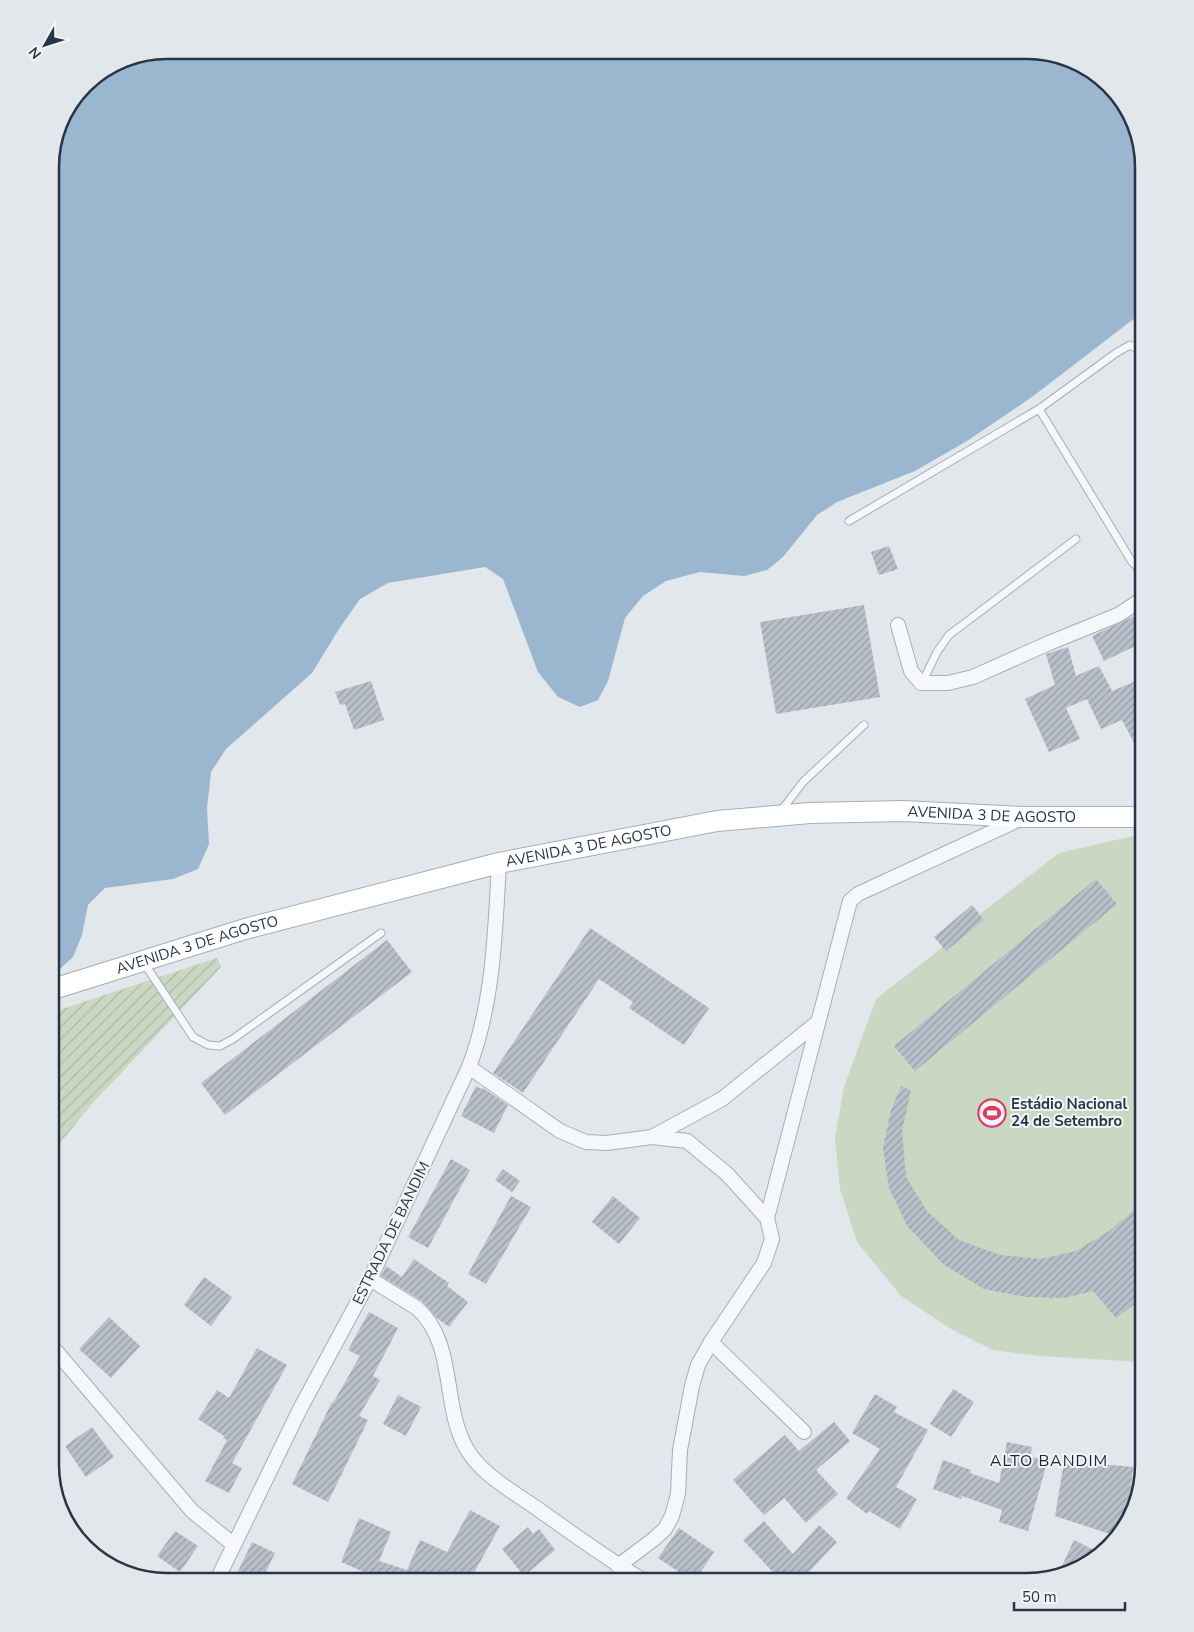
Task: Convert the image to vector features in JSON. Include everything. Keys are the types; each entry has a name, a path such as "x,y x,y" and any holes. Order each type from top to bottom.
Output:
{"street":[{"path":"898,625 912,671 922,683 948,683 973,677 1118,615 1135,604"},
{"name":"AVENIDA 3 DE AGOSTO","path":"59,987 245,928 499,863 717,821 778,816 904,811 1023,817 1135,818"},
{"path":"618,1566 654,1539 665,1528 672,1516 678,1494 680,1450 692,1386 698,1365 711,1342 764,1263 772,1240 767,1218 850,901 858,894 1023,817"},
{"name":"ESTRADA DE BANDIM","path":"220,1573 300,1409 370,1280 469,1067 480,1034 494,957 499,863"},
{"path":"652,1137 722,1098 775,1058 818,1022"},
{"path":"469,1067 560,1131 586,1142 607,1143 652,1137 687,1141 726,1174 767,1218"},
{"path":"370,1280 417,1308 424,1314 431,1326 443,1352 455,1419 464,1445 472,1458 491,1476 630,1573"},
{"path":"711,1342 804,1432"},
{"path":"59,1355 192,1511 234,1545"}],"lane":[{"path":"849,521 1040,409 1116,353 1130,345 1135,348"},
{"path":"1040,409 1135,565"},
{"path":"922,683 937,652 949,635 1076,539"},
{"path":"778,816 803,782 864,725"},
{"path":"143,960 193,1037 208,1045 220,1046 241,1034 381,933"}],"green space":[{"name":"Estádio Nacional 24 de Setembro","path":"1135,836 1135,1361 1040,1356 993,1350 951,1329 901,1296 857,1242 840,1189 835,1138 844,1087 876,999 943,947 946,951 984,920 980,914 1059,853"},
{"path":"217,958 221,967 92,1104 59,1144 59,1010"}],"water":[{"path":"159,59 1035,59 1055,62 1069,67 1081,73 1104,90 1121,113 1127,125 1134,152 1135,318 1032,397 967,441 915,471 837,502 817,515 783,557 767,570 744,576 700,572 666,581 643,596 625,618 608,681 598,700 580,707 558,697 538,672 503,579 485,567 388,583 360,599 312,673 226,749 211,772 207,808 209,844 198,869 173,879 105,888 88,905 82,935 73,957 59,970 59,159 62,139 67,125 77,107 90,90 113,73 125,67 139,62"}],"building":[{"path":"889,546 898,569 879,575 871,552"},
{"path":"864,605 880,697 776,714 760,622"},
{"path":"1134,616 1135,618 1135,646 1104,661 1092,636"},
{"path":"1068,647 1076,676 1099,666 1112,691 1135,681 1135,745 1122,720 1101,729 1087,699 1066,708 1080,739 1049,752 1025,699 1055,685 1046,654"},
{"path":"371,681 384,720 354,730 345,704 340,705 335,692"},
{"path":"1096,879 1117,904 915,1071 894,1046"},
{"path":"972,905 984,920 946,951 934,937"},
{"path":"590,928 709,1008 684,1045 629,1008 633,1002 599,979 523,1093 493,1073"},
{"path":"387,940 412,972 225,1115 201,1083"},
{"path":"476,1086 483,1088 508,1105 494,1133 461,1116"},
{"path":"901,1086 911,1090 902,1131 906,1177 927,1211 959,1240 1000,1255 1041,1259 1076,1251 1109,1231 1135,1209 1135,1304 1116,1318 1093,1291 1064,1298 1026,1297 984,1289 943,1264 907,1226 889,1188 883,1148 891,1110"},
{"path":"451,1159 470,1170 428,1248 408,1237"},
{"path":"503,1169 520,1181 512,1192 495,1180"},
{"path":"511,1196 531,1207 486,1284 468,1274"},
{"path":"613,1196 640,1218 619,1244 592,1222"},
{"path":"414,1259 449,1283 447,1286 468,1302 449,1327 437,1318 422,1301 381,1276 386,1266 402,1277"},
{"path":"204,1277 232,1297 211,1326 184,1305"},
{"path":"369,1312 398,1328 373,1376 380,1380 359,1416 368,1420 328,1502 292,1484 332,1402 360,1356 348,1350"},
{"path":"109,1317 140,1346 111,1378 79,1349"},
{"path":"257,1348 287,1365 232,1463 242,1468 229,1493 205,1481 227,1440 198,1419 217,1390 229,1398"},
{"path":"953,1389 974,1402 951,1437 930,1424"},
{"path":"875,1394 897,1407 894,1412 928,1430 896,1487 917,1499 900,1529 869,1511 867,1514 846,1498 880,1449 852,1433"},
{"path":"398,1395 421,1407 406,1436 383,1424"},
{"path":"834,1422 850,1441 816,1470 838,1494 806,1523 784,1498 764,1515 733,1480 785,1435 799,1451"},
{"path":"92,1427 114,1457 86,1477 65,1446"},
{"path":"1007,1442 1032,1447 1030,1457 1048,1459 1028,1531 999,1522 1002,1510 962,1496 961,1499 933,1489 943,1460 971,1470 970,1473 999,1483"},
{"path":"1064,1462 1088,1466 1088,1463 1133,1467 1130,1497 1121,1519 1110,1534 1055,1516"},
{"path":"470,1510 500,1526 474,1573 366,1573 341,1562 359,1518 391,1532 379,1561 407,1570 420,1540 447,1552"},
{"path":"764,1521 793,1554 819,1525 837,1542 808,1573 774,1573 743,1540"},
{"path":"528,1527 533,1534 539,1529 555,1550 528,1573 522,1573 502,1549"},
{"path":"679,1528 714,1552 700,1573 680,1573 658,1558"},
{"path":"175,1531 198,1546 180,1572 157,1556"},
{"path":"1074,1540 1094,1550 1069,1565 1062,1566"},
{"path":"252,1542 275,1553 265,1573 237,1573"}],"place":[{"name":"Estádio Nacional 24 de Setembro","path":"992,1113"}],"district":[{"name":"ALTO BANDIM","path":"1049,1461"}]}
